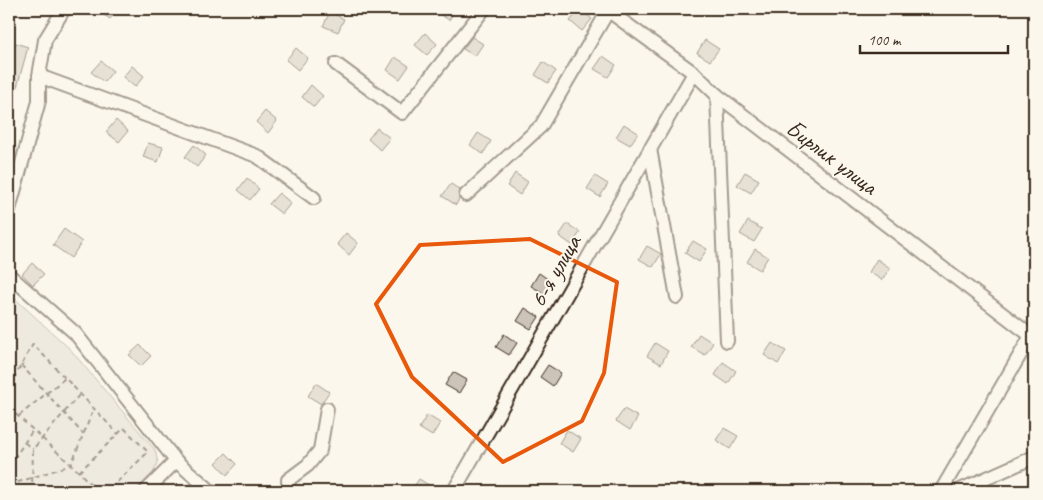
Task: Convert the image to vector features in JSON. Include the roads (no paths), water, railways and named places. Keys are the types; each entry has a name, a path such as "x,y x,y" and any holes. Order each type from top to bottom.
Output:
{"street":[{"path":"9,210 39,101 39,76 45,40 64,9"},
{"path":"336,64 402,112 484,9"},
{"path":"466,195 541,126 607,10"},
{"name":"Бирлик улица","path":"607,10 694,73 716,95 1033,337"},
{"name":"6-я улица","path":"457,491 456,488 461,479 694,73"},
{"path":"39,76 257,156 314,198"},
{"path":"716,95 727,341"},
{"path":"650,149 677,297"},
{"path":"9,276 75,333 176,461 211,491"},
{"path":"941,491 1033,337"},
{"path":"289,491 288,480 308,465 320,450 327,409"},
{"path":"958,491 1034,457"},
{"path":"146,491 176,461"}]}
